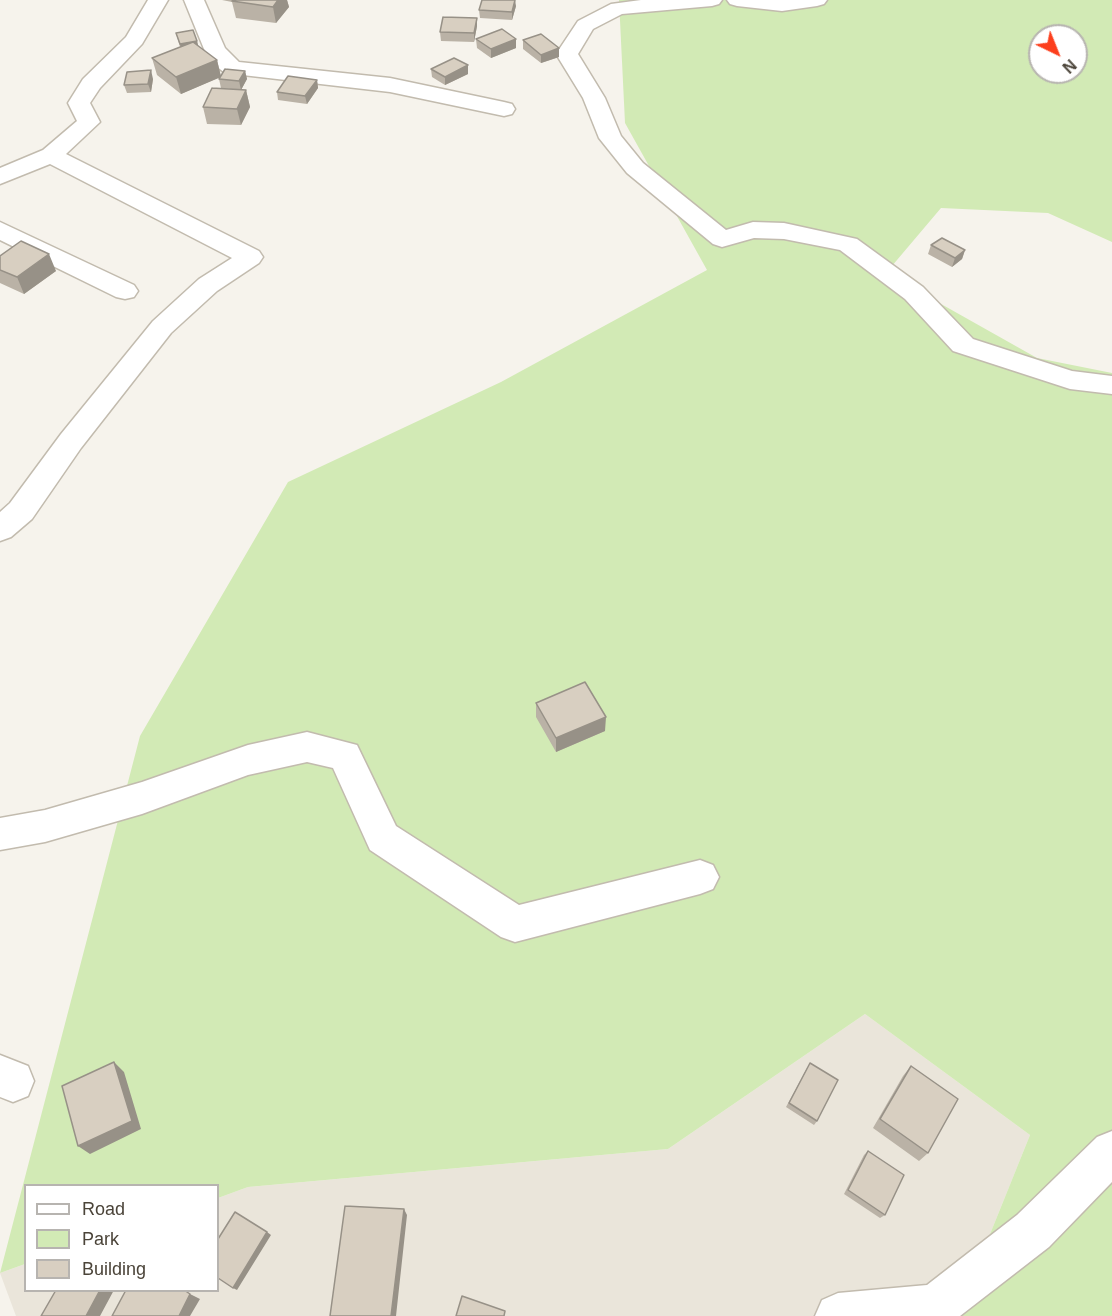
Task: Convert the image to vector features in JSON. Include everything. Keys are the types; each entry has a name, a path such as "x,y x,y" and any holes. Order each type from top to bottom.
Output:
{"street":[{"path":"0,177 51,155 89,122 79,103 91,84 135,40 158,0"},
{"path":"194,0 215,49 233,68 390,85 504,110"},
{"path":"712,0 618,9 601,15 585,25 567,54 594,99 610,138 635,168 722,239 753,230 784,231 848,244 914,293 963,345 1070,380 1112,385"},
{"path":"737,0 782,5 817,0"},
{"path":"0,529 21,511 71,441 162,327 208,285 250,257 51,155"},
{"path":"0,230 124,291"},
{"path":"0,834 45,826 142,798 248,760 307,747 345,756 383,838 514,924 700,877"},
{"path":"838,1316 935,1307 1033,1231 1112,1152"}],"shaded area":[{"path":"865,1014 1030,1135 957,1316 16,1316 0,1273 24,1264 24,1292 219,1292 219,1198 248,1187 668,1149"}],"green space":[{"path":"619,0 1112,0 1112,242 1048,213 941,208 886,273 1037,358 1112,373 1112,1316 957,1316 1030,1135 865,1014 668,1149 248,1187 219,1198 219,1184 24,1184 24,1264 0,1273 140,736 288,482 501,382 707,270 625,123"}],"building":[{"path":"233,0 278,0 273,7"},
{"path":"482,0 515,0 512,12 479,10"},
{"path":"443,17 477,18 474,33 440,32"},
{"path":"502,29 516,39 491,49 476,39"},
{"path":"193,30 197,41 180,44 176,33"},
{"path":"541,34 559,48 541,55 523,40"},
{"path":"193,42 217,60 176,77 152,58"},
{"path":"454,58 468,65 445,77 431,69"},
{"path":"225,69 245,71 239,81 219,79"},
{"path":"151,70 148,84 124,85 127,72"},
{"path":"288,76 317,80 305,96 277,92"},
{"path":"212,88 246,90 237,109 203,107"},
{"path":"942,238 965,250 955,258 931,245"},
{"path":"21,241 49,254 17,277 0,270 0,256"},
{"path":"585,682 606,717 556,738 536,703"},
{"path":"114,1062 132,1121 78,1146 62,1086"},
{"path":"810,1063 838,1080 817,1121 789,1103"},
{"path":"911,1066 958,1099 928,1153 880,1119"},
{"path":"868,1151 904,1175 885,1215 848,1190"},
{"path":"345,1206 404,1209 391,1316 330,1316"},
{"path":"235,1212 267,1232 233,1288 219,1279 219,1237"},
{"path":"55,1292 99,1292 86,1316 41,1316"},
{"path":"125,1292 187,1292 190,1294 179,1316 112,1316"},
{"path":"462,1296 505,1311 504,1316 456,1316"}]}
